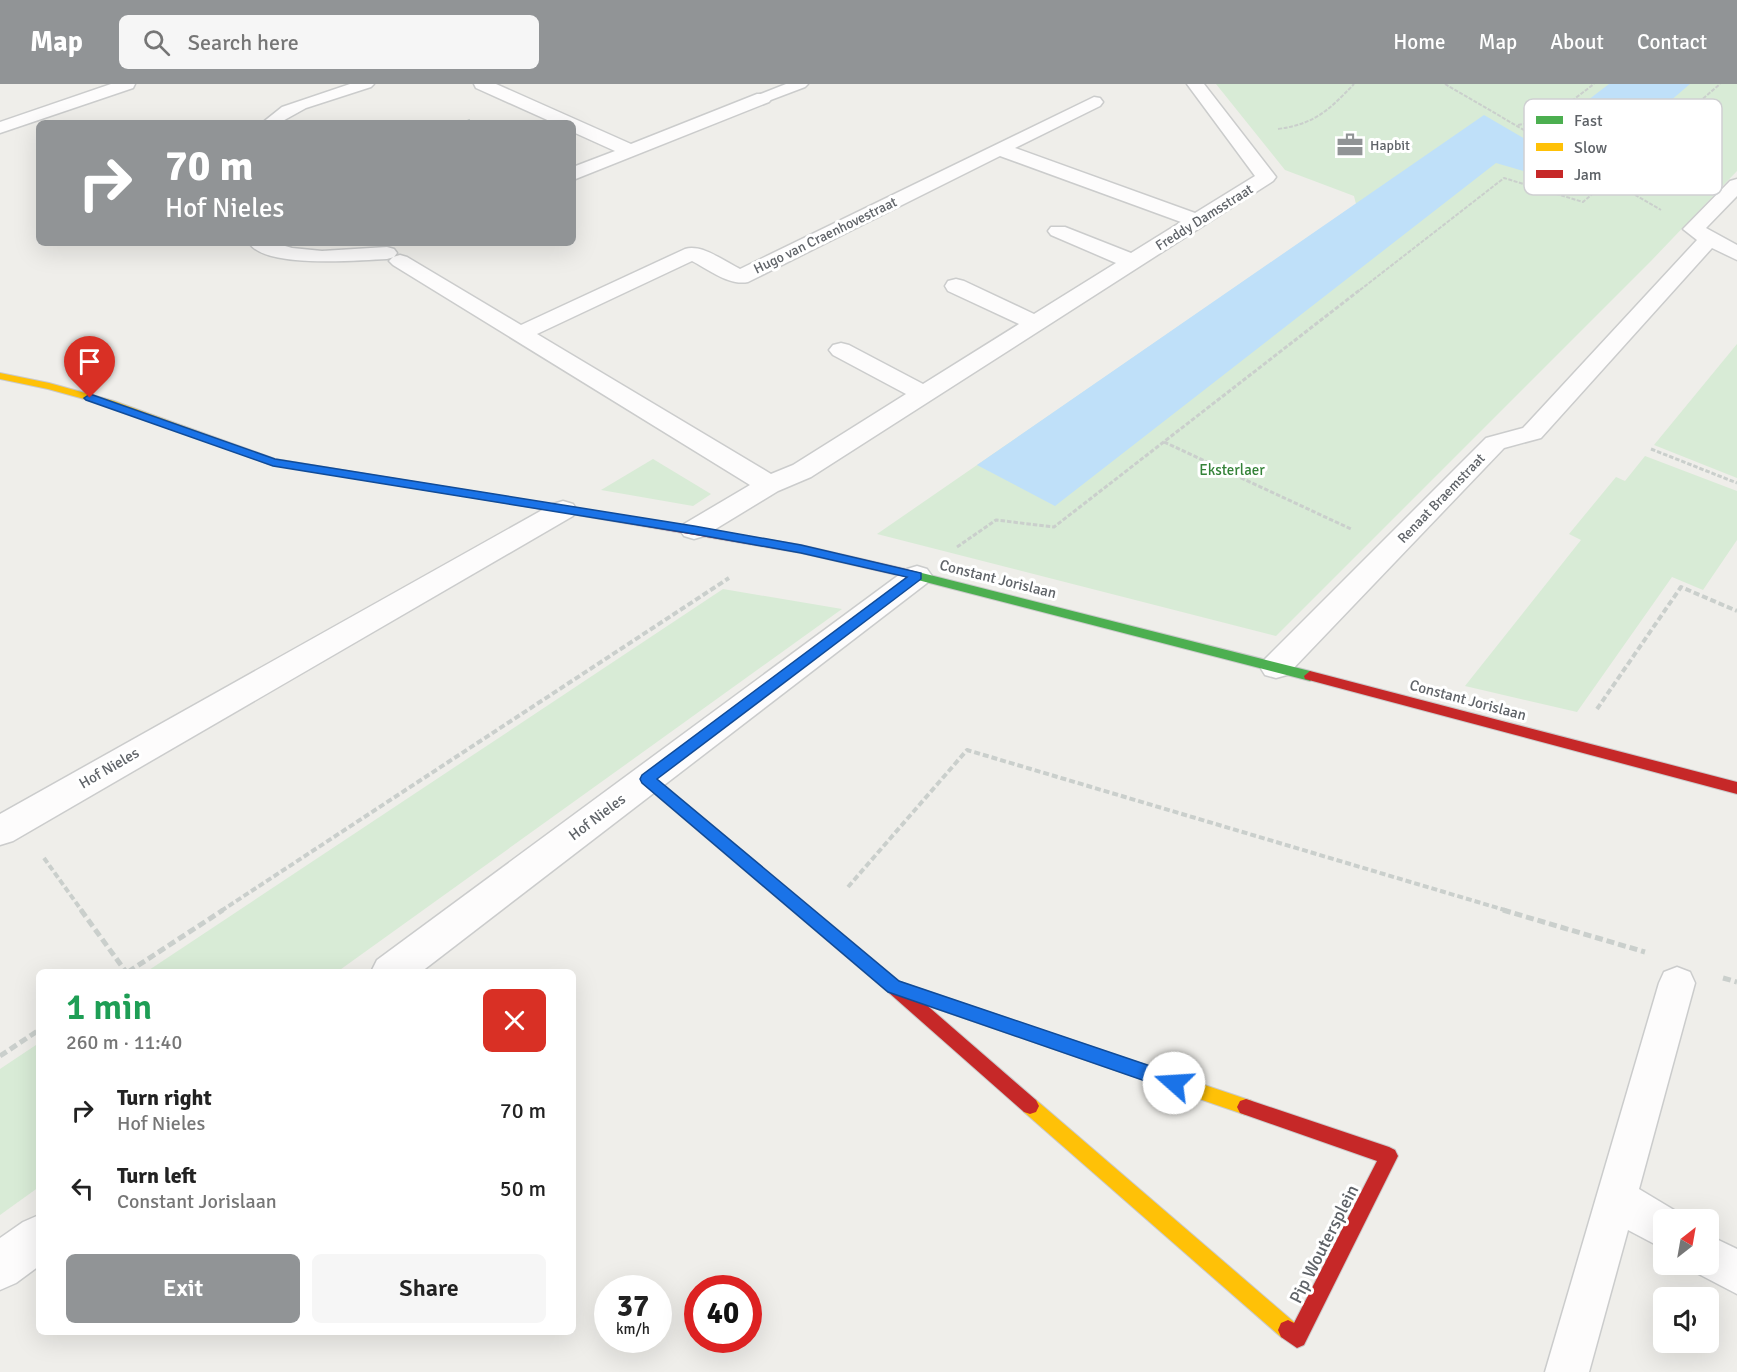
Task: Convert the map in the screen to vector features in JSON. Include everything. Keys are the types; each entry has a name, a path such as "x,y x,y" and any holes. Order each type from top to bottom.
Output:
{"street":[{"path":"0,128 128,84"},
{"path":"482,84 561,120"},
{"name":"Freddy Damsstraat","path":"769,485 802,471 1266,177 1195,84"},
{"path":"576,173 763,98"},
{"name":"Hugo van Craenhovestraat","path":"519,334 692,253 741,277 1094,102"},
{"path":"576,126 630,151"},
{"path":"999,149 1197,221"},
{"name":"Renaat Braemstraat","path":"1276,667 1495,443 1532,433 1702,234 1737,185"},
{"path":"1058,231 1133,262"},
{"path":"1702,234 1737,254"},
{"path":"396,253 519,334 769,485 694,530"},
{"path":"956,286 1036,323"},
{"path":"841,350 924,394"},
{"name":"Constant Jorislaan","path":"0,376 49,386 110,403 273,462 779,545 917,576 1276,667 1737,788"},
{"name":"Hof Nieles","path":"9,825 563,510"},
{"name":"Hof Nieles","path":"395,969 917,576"},
{"name":"Pip Woutersplein","path":"647,779 894,987 1297,1338 1389,1156 894,987"},
{"path":"0,1267 36,1240"}],"lane":[{"path":"272,120 289,110 366,84"},
{"path":"763,98 800,84"},
{"path":"265,246 286,255 314,258 396,253"},
{"path":"1567,1372 1618,1200 1696,979"},
{"path":"1618,1200 1653,1221"},
{"path":"1719,1262 1737,1273"}],"path":[{"path":"1231,131 1282,129 1315,121 1325,115 1354,84"},
{"path":"1445,84 1524,130"},
{"path":"1574,99 1594,84"},
{"path":"1702,99 1720,84"},
{"path":"1517,126 1524,124"},
{"path":"917,576 996,520 1054,527 1504,178 1524,184"},
{"path":"1560,195 1583,202 1591,195"},
{"path":"1636,195 1702,234"},
{"path":"1164,442 1391,549"},
{"path":"1651,449 1737,483"},
{"path":"132,969 779,545"},
{"path":"1574,745 1680,587 1737,611"},
{"path":"817,922 967,750 1649,953"},
{"path":"9,825 125,969"},
{"path":"1696,979 1737,982"},
{"path":"0,1056 36,1032"}],"green space":[{"name":"Eksterlaer","path":"1216,84 1737,84 1737,171 1722,187 1722,99 1524,99 1524,195 1714,195 1276,636 877,534 1356,204 1354,196 1285,170"},
{"path":"1737,344 1737,478 1654,445"},
{"path":"1645,456 1737,491 1737,540 1703,590 1672,577 1577,712 1465,686 1581,540 1569,534 1616,477 1625,481"},
{"path":"653,459 711,494 693,506 601,490"},
{"path":"723,589 842,609 341,969 151,969"},
{"path":"36,1045 36,1189 0,1215 0,1069"}],"water":[{"path":"1609,84 1690,84 1672,99 1589,99"},
{"path":"1484,115 1524,138 1524,171 1496,163 1055,506 977,465"}],"traffic: fast":[{"path":"914,575 1310,676"}],"traffic: slow":[{"path":"0,376 49,386 110,403 273,462 451,491"},
{"path":"894,987 1246,1107"},
{"path":"1030,1106 1288,1330"}],"traffic: jam":[{"path":"451,491 801,549 914,575"},
{"path":"1310,676 1737,788"},
{"path":"647,779 894,987 1030,1106"},
{"path":"1246,1107 1389,1156 1297,1338 1288,1330"}],"place":[{"name":"Hapbit","path":"1350,145"}],"route":[{"path":"90,398 110,403 273,462 694,530 801,549 917,576 647,779 894,987 1174,1083"}]}
